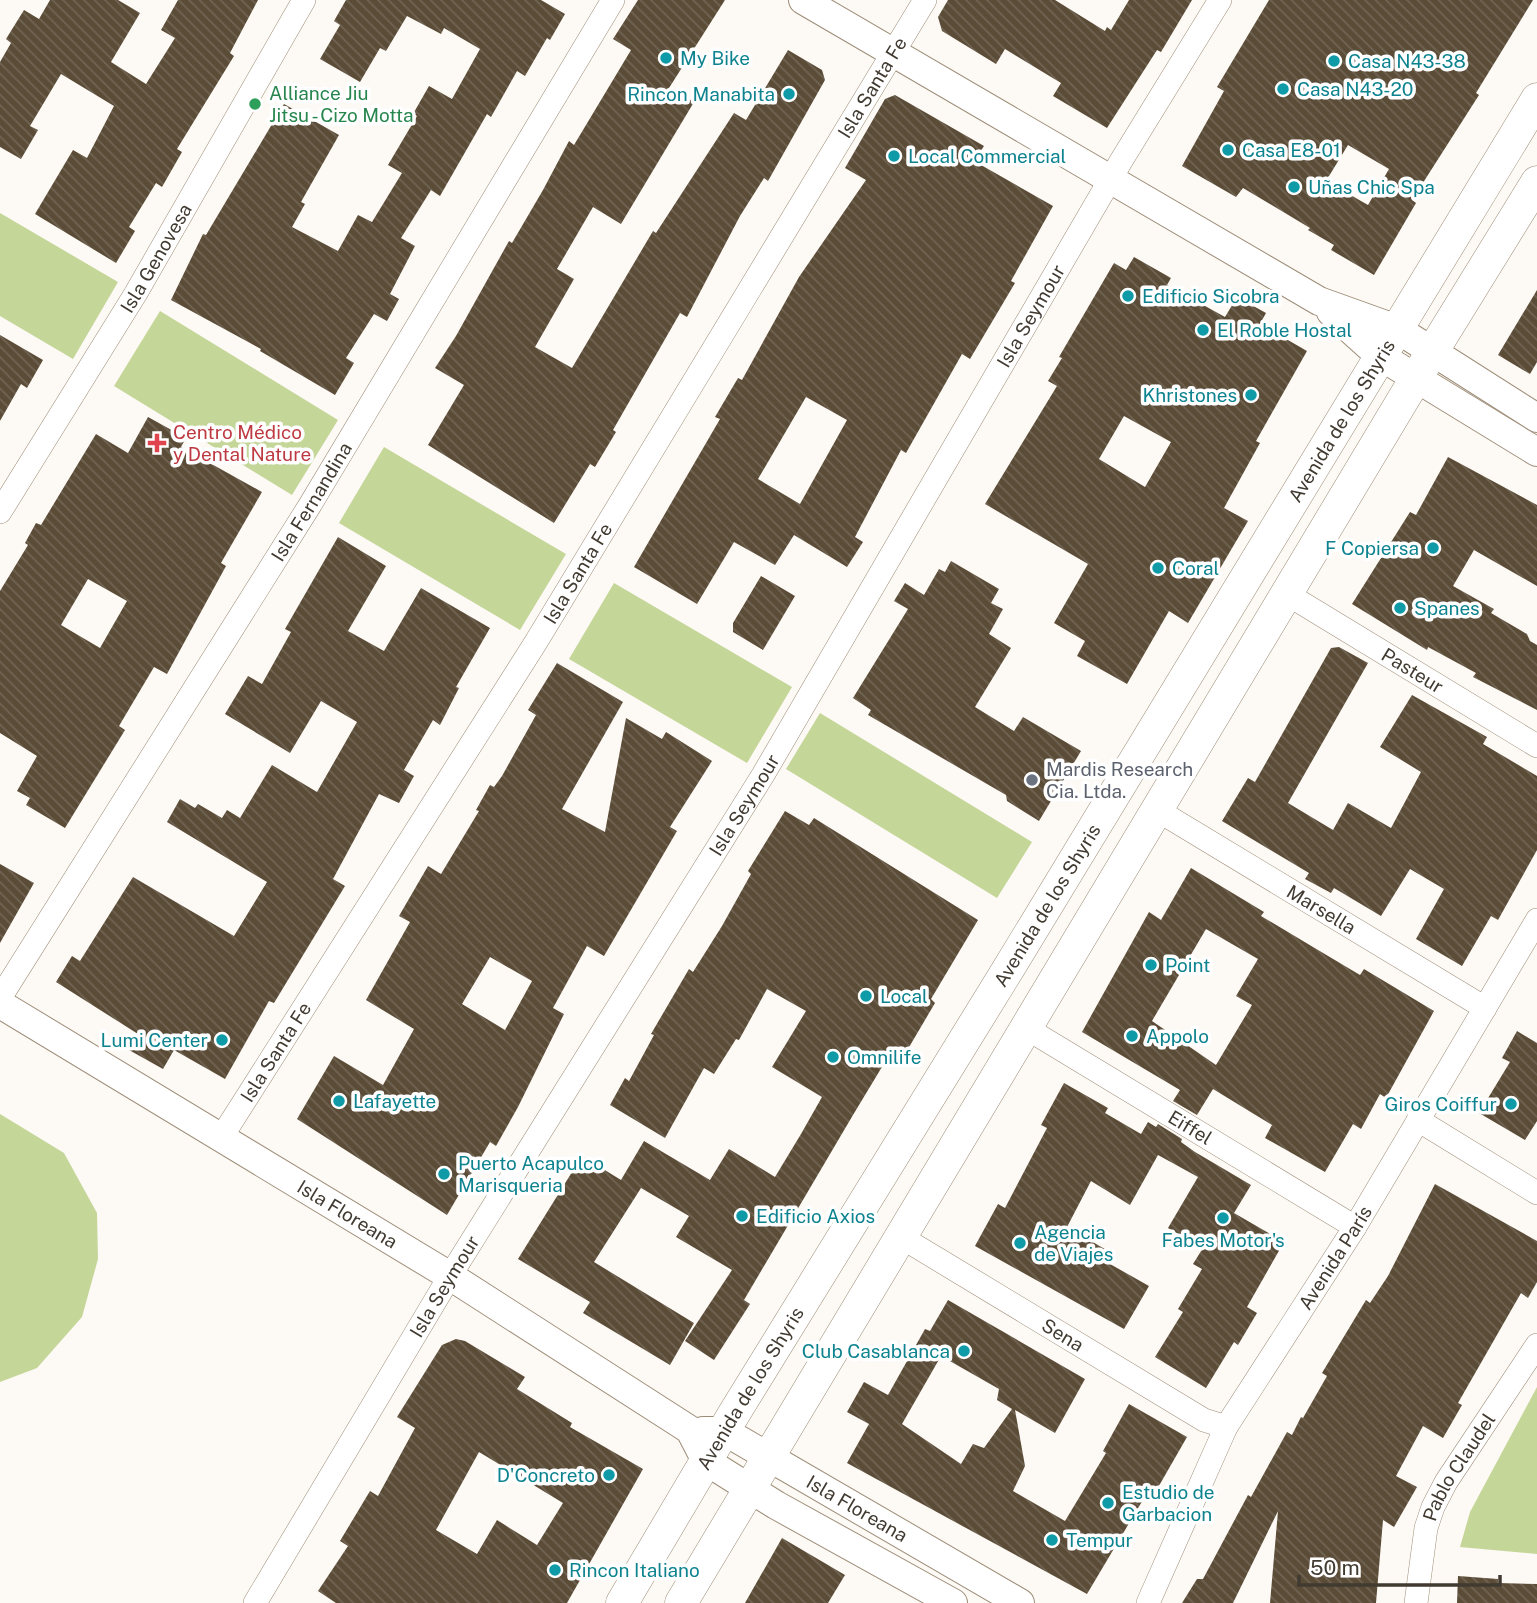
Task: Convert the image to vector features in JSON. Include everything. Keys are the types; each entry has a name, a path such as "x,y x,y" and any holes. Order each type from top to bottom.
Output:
{"main road":[{"name":"Avenida de los Shyris","path":"622,1603 1537,99"},
{"path":"681,1603 1424,365 1537,183"}],"street":[{"name":"Isla Genovesa","path":"0,512 136,293 304,0"},
{"name":"Isla Fernandina","path":"0,998 310,505 613,0"},
{"path":"803,0 1319,301 1397,329 1424,365 1537,452"},
{"name":"Isla Santa Fe","path":"221,1138 536,642 925,0"},
{"name":"Isla Seymour","path":"255,1603 450,1276 770,764 1111,179 1220,0"},
{"path":"1319,301 1380,356 1424,365 1537,418"},
{"name":"Pasteur","path":"1287,594 1537,746"},
{"name":"Marsella","path":"1157,810 1485,1008"},
{"name":"Avenida París","path":"1148,1603 1226,1427 1355,1227 1485,1008 1533,934"},
{"name":"Isla Floreana","path":"0,1004 450,1276 690,1430 724,1432 1020,1603"},
{"name":"Eiffel","path":"1026,1028 1355,1227"},
{"path":"1418,1121 1537,1193"},
{"name":"Sena","path":"901,1237 1204,1420 1226,1427"},
{"name":"Pablo Claudel","path":"1416,1603 1426,1528 1433,1507 1446,1482 1537,1345"},
{"path":"690,1430 706,1461"},
{"name":"Isla Floreana","path":"706,1461 750,1489 953,1603"}],"green space":[{"path":"0,213 118,282 73,359 0,316"},
{"path":"160,311 338,420 292,495 114,386"},
{"path":"384,447 566,554 520,630 339,523"},
{"path":"614,583 792,687 747,763 569,659"},
{"path":"820,713 1032,842 997,898 786,769"},
{"path":"0,1114 64,1153 97,1213 98,1259 82,1317 37,1368 0,1382"},
{"path":"1537,1387 1537,1554 1460,1547 1470,1512"}],"building":[{"path":"50,0 118,0 140,13 111,62 146,84 175,38 161,30 178,0 258,0 230,53 234,56 177,149 182,152 162,187 156,183 129,227 135,231 116,263 35,214 73,150 87,158 114,106 61,74 30,126 38,130 21,159 0,147 0,62 11,43 6,39 24,10 39,19"},
{"path":"346,0 541,0 565,14 550,40 547,38 525,76 517,71 491,117 487,114 440,196 431,190 401,238 415,246 390,294 399,299 387,321 374,314 346,358 354,363 335,395 260,351 261,349 171,300 203,234 206,235 284,104 339,135 301,202 305,204 292,227 338,251 358,215 372,222 402,173 388,165 417,116 413,114 429,86 452,99 480,49 444,28 441,34 407,16 386,51 380,48 360,82 320,59 340,25 334,21"},
{"path":"638,0 725,0 669,88 694,102 621,224 593,207 557,269 574,279 535,347 572,368 653,231 656,233 734,113 746,120 788,50 822,70 825,80 768,181 764,178 740,216 687,317 680,313 613,430 616,432 595,467 590,464 554,523 428,445 464,385 435,368 509,241 512,243 569,141 574,145 631,50 613,39"},
{"path":"948,0 1055,0 1105,31 1107,27 1111,30 1129,0 1192,0 1161,52 1157,50 1107,128 1053,96 1061,83 1005,49 996,64 942,31 938,17"},
{"path":"1269,0 1533,0 1476,93 1479,95 1412,200 1416,203 1374,275 1331,250 1334,245 1308,230 1310,228 1243,188 1236,197 1182,166 1224,91 1217,87","holes":["1348,145 1389,169 1368,205 1326,181"]},
{"path":"895,95 984,146 974,161 1053,206 1011,281 1015,283 970,359 962,354 906,453 901,450 855,537 863,542 847,567 794,535 775,565 734,542 697,604 634,567 720,419 715,417 738,378 742,380 799,277 866,180 845,168 885,99","holes":["806,397 847,420 800,504 758,479"]},
{"path":"1134,257 1171,278 1167,285 1225,317 1237,297 1266,313 1260,324 1307,351 1256,441 1260,443 1224,508 1248,521 1188,623 1169,611 1127,684 1077,656 1085,641 1054,623 1088,564 985,504 1057,386 1048,381 1062,358 1059,357 1114,263 1126,270","holes":["1124,416 1171,442 1145,487 1099,459"]},
{"path":"1537,290 1537,362 1530,374 1498,355"},
{"path":"0,335 43,360 27,388 21,384 0,421"},
{"path":"148,417 186,438 181,447 262,492 221,563 226,566 167,674 154,667 119,726 125,730 65,828 26,805 30,798 17,791 37,756 0,733 0,591 28,545 25,543 36,523 41,525 96,434 128,453","holes":["88,579 127,601 100,648 61,625"]},
{"path":"1448,457 1537,505 1537,586 1474,550 1453,586 1494,609 1491,613 1527,634 1530,641 1537,645 1537,710 1473,677 1476,673 1428,647 1427,650 1352,604 1410,512 1416,515"},
{"path":"338,537 386,566 348,631 384,651 421,588 490,628 456,687 459,688 440,725 433,720 404,770 414,776 399,803 379,794 333,879 345,886 274,1003 269,1001 225,1079 174,1050 163,1069 129,1050 138,1034 56,982 72,956 80,961 133,877 234,936 267,882 167,822 180,799 195,808 198,804 222,818 227,810 240,818 272,765 317,792 357,722 321,701 290,753 225,714 248,676 262,684 291,632 285,629"},
{"path":"951,561 999,589 991,603 1003,609 989,634 1011,648 975,707 1014,731 1023,717 1081,751 1039,821 1007,801 1006,795 868,715 871,710 853,698 908,609 894,601 905,583 924,595 939,569 945,572"},
{"path":"761,576 795,596 763,650 733,632 733,623"},
{"path":"1339,647 1368,663 1288,803 1333,830 1348,803 1391,828 1421,772 1380,747 1412,695 1487,737 1483,744 1537,776 1537,850 1498,920 1491,916 1462,966 1416,939 1444,889 1410,869 1381,916 1334,888 1331,893 1305,879 1309,873 1222,821 1248,778 1255,782 1331,648"},
{"path":"557,663 623,702 562,809 605,832 626,718 662,739 666,732 712,761 670,827 677,831 604,956 587,946 553,1008 564,1014 518,1107 496,1146 490,1142 447,1215 297,1119 334,1056 383,1085 414,1029 366,1000 410,922 399,916 428,866 441,874 479,811 476,810 490,785 494,787 502,776 536,715 528,710","holes":["490,957 532,981 505,1030 462,1004"]},
{"path":"785,811 809,825 814,818 978,920 931,999 935,1003 905,1054 894,1047 853,1115 744,1300 750,1304 714,1360 685,1341 732,1270 676,1237 689,1216 641,1188 594,1262 694,1323 670,1365 583,1313 590,1302 518,1259 582,1156 621,1180 644,1141 710,1180 729,1149 775,1177 801,1134 822,1097 772,1067 806,1011 767,989 739,1040 736,1039 714,1074 704,1068 665,1138 610,1105 625,1078 629,1081 654,1035 651,1034 689,969 693,972 722,926 751,874 748,871"},
{"path":"0,864 34,883 0,943"},
{"path":"1191,868 1264,912 1261,916 1360,975 1364,969 1434,1011 1386,1098 1380,1094 1361,1129 1353,1124 1325,1172 1265,1138 1272,1125 1213,1089 1197,1115 1173,1101 1180,1090 1082,1032 1149,912 1161,920","holes":["1206,929 1258,959 1236,996 1252,1005 1216,1065 1152,1021"]},
{"name":"Giros Coiffur","path":"1517,1031 1537,1043 1537,1121 1525,1140 1479,1113 1510,1062 1502,1058"},
{"path":"1064,1083 1108,1108 1105,1113 1141,1134 1148,1122 1156,1127 1158,1124 1182,1139 1181,1142 1195,1152 1251,1185 1234,1213 1284,1242 1247,1307 1257,1313 1238,1345 1234,1342 1206,1388 1155,1357 1183,1312 1178,1309 1202,1269 1193,1264 1203,1248 1168,1228 1198,1177 1158,1155 1130,1205 1091,1181 1067,1227 1115,1255 1110,1264 1149,1286 1124,1329 975,1246 998,1204 1005,1208 1047,1128 1041,1125"},
{"path":"1435,1184 1537,1241 1537,1282 1528,1298 1521,1293 1458,1403 1462,1405 1443,1438 1423,1426 1396,1476 1417,1487 1394,1527 1383,1520 1376,1603 1270,1603 1278,1511 1233,1603 1182,1603 1197,1579 1203,1579 1248,1495 1251,1497 1287,1432 1292,1435 1301,1417 1303,1418 1327,1376 1322,1373 1366,1300 1370,1303 1388,1276"},
{"path":"948,1300 1085,1379 1055,1433 1015,1410 1025,1466 1013,1491 1065,1521 1106,1453 1103,1451 1129,1404 1187,1437 1156,1491 1150,1488 1087,1594 847,1463 869,1424 847,1412 864,1382 888,1395 925,1329 930,1331","holes":["941,1356 999,1389 997,1400 1012,1409 984,1448 973,1444 961,1464 902,1424"]},
{"path":"456,1339 465,1341 525,1377 517,1389 572,1423 570,1427 643,1469 567,1603 336,1603 318,1591 348,1546 340,1541 370,1491 378,1496 415,1428 397,1417 442,1345","holes":["479,1452 563,1503 537,1545 497,1520 477,1554 436,1530"]},
{"path":"782,1538 845,1575 828,1603 745,1603"},
{"path":"1458,1576 1498,1579 1498,1583 1537,1584 1537,1603 1457,1603"}],"place":[{"name":"My Bike","path":"666,58"},
{"name":"Casa N43-38","path":"1334,61"},
{"name":"Casa N43-20","path":"1283,89"},
{"name":"Rincon Manabita","path":"789,94"},
{"name":"Alliance Jiu Jitsu - Cizo Motta","path":"255,104"},
{"name":"Casa E8-01","path":"1228,150"},
{"name":"Local Commercial","path":"894,156"},
{"name":"Uñas Chic Spa","path":"1294,187"},
{"name":"Edificio Sicobra","path":"1128,296"},
{"name":"El Roble Hostal","path":"1203,330"},
{"name":"Khristones","path":"1251,395"},
{"name":"Centro Médico y Dental Nature","path":"157,443"},
{"name":"F Copiersa","path":"1433,548"},
{"name":"Coral","path":"1158,568"},
{"name":"Spanes","path":"1400,608"},
{"name":"Mardis Research Cia. Ltda.","path":"1032,780"},
{"name":"Point","path":"1151,965"},
{"name":"Local","path":"866,996"},
{"name":"Appolo","path":"1132,1036"},
{"name":"Lumi Center","path":"222,1040"},
{"name":"Omnilife","path":"833,1057"},
{"name":"Lafayette","path":"339,1101"},
{"name":"Giros Coiffur","path":"1511,1104"},
{"name":"Puerto Acapulco Marisqueria","path":"444,1174"},
{"name":"Edificio Axios","path":"742,1216"},
{"name":"Fabes Motor's","path":"1223,1218"},
{"name":"Agencia de Viajes","path":"1020,1243"},
{"name":"Club Casablanca","path":"964,1351"},
{"name":"D'Concreto","path":"609,1475"},
{"name":"Estudio de Garbacion","path":"1108,1503"},
{"name":"Tempur","path":"1052,1540"},
{"name":"Rincon Italiano","path":"555,1570"}]}
